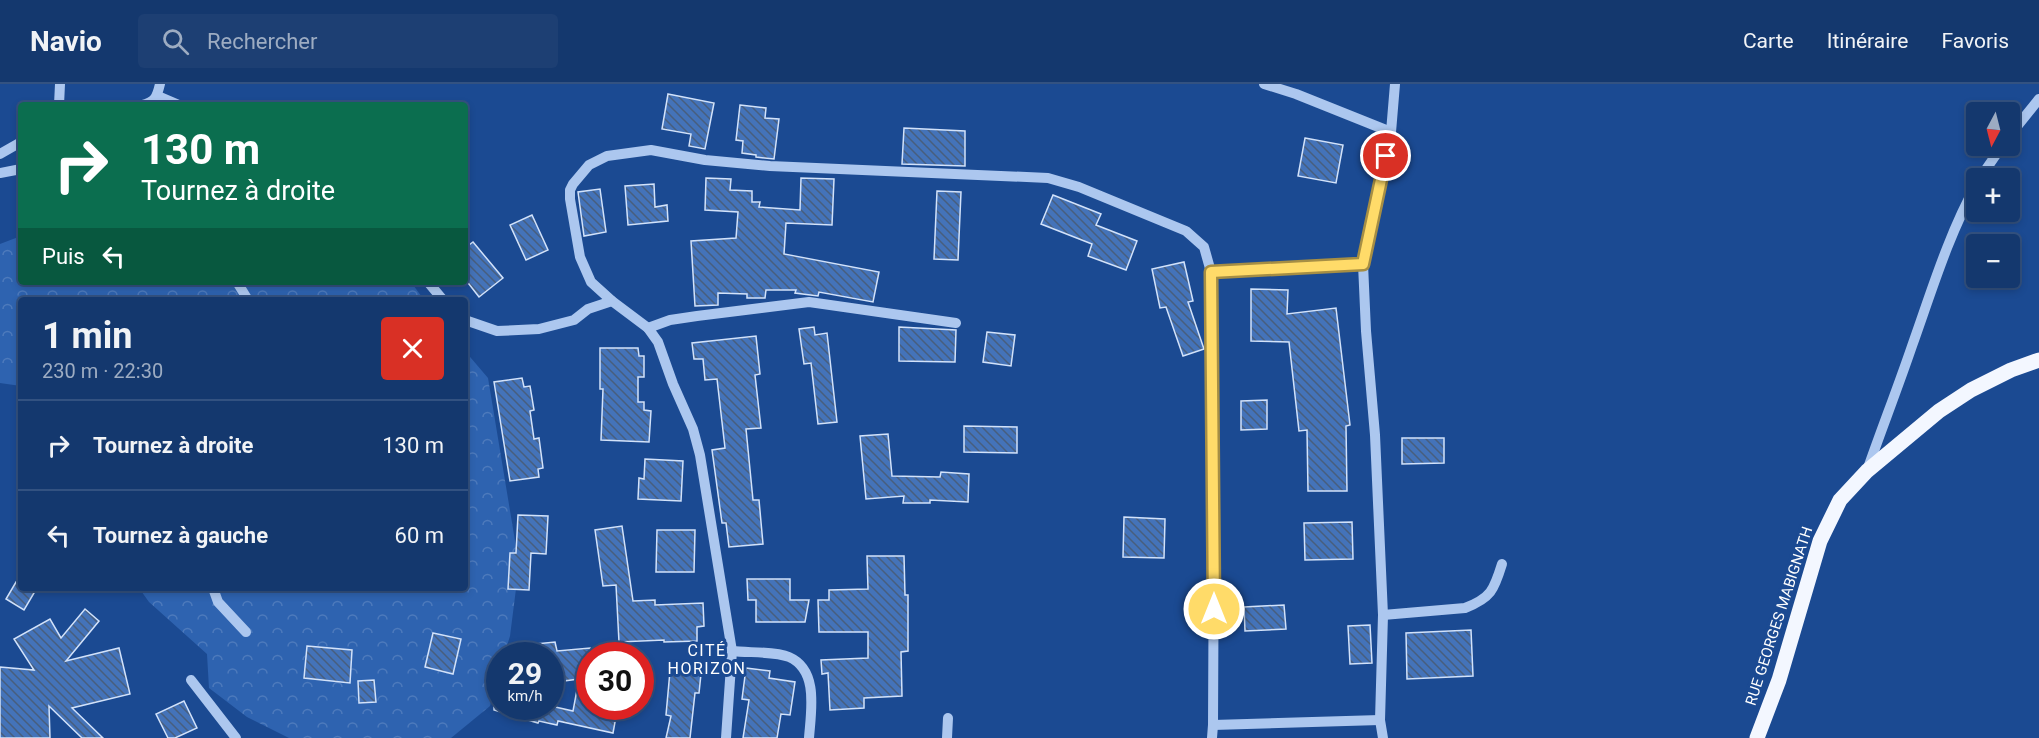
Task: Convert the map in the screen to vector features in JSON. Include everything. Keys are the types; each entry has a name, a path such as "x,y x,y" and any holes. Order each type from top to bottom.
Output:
{"main road":[{"name":"RUE GEORGES MABIGNATH","path":"1757,738 1796,630 1826,525 1840,500 1867,471 1939,411 1971,390 2011,370 2039,360"}],"street":[{"path":"58,102 60,84"},
{"path":"152,102 158,96 160,84"},
{"path":"1264,84 1296,94 1391,132"},
{"path":"1383,738 1380,720 1383,615 1375,435 1363,264 1373,226 1391,132 1395,84"},
{"path":"158,96 171,102"},
{"path":"2020,123 2039,99"},
{"path":"0,154 18,144"},
{"path":"726,738 732,651 698,446 693,429 658,342 648,328 591,282 580,257 570,190 589,165 607,156 651,150 705,160 760,165 1048,178 1064,181 1186,231 1204,247 1211,272 1214,516 1212,738"},
{"path":"0,173 18,170"},
{"path":"1867,471 1911,351 1943,254 1966,203"},
{"path":"1211,272 1363,264"},
{"path":"430,285 440,297"},
{"path":"468,321 497,331 539,329 574,320 588,309 612,301"},
{"path":"648,328 670,320 809,302 956,323"},
{"path":"1383,615 1465,608 1478,603 1489,596 1496,584 1502,564"},
{"path":"214,591 218,602 246,632"},
{"path":"732,651 788,656 802,665 810,679 809,738"},
{"path":"191,680 236,738"},
{"path":"947,738 948,718"},
{"path":"1213,725 1380,720"}],"green space":[{"path":"18,237 18,285 413,285 422,297 18,297 18,386 0,383 0,244"},
{"path":"468,355 488,378 519,565 508,642 486,642 486,709 451,738 289,738 247,717 209,688 207,654 149,602 141,591 468,591"}],"building":[{"path":"668,94 714,103 705,149 689,146 691,134 662,129"},
{"path":"740,105 766,108 765,118 779,119 774,159 742,153 743,141 736,140"},
{"path":"904,128 965,131 965,166 902,164"},
{"path":"1305,138 1343,145 1336,183 1298,176"},
{"path":"706,178 731,179 730,190 752,191 752,202 760,202 759,207 800,210 801,178 834,179 832,225 786,223 784,254 879,272 873,302 819,292 818,296 795,293 796,290 766,290 765,298 747,298 747,294 718,293 718,305 695,306 691,241 736,238 738,212 705,210"},
{"path":"654,184 655,207 667,205 668,221 628,225 625,186"},
{"path":"600,189 606,232 584,236 578,192"},
{"path":"937,191 961,192 958,260 934,259"},
{"path":"1053,195 1101,214 1096,225 1137,241 1126,270 1088,256 1092,244 1041,224"},
{"path":"532,215 548,250 526,260 510,225"},
{"path":"473,242 503,278 479,297 468,283 468,246"},
{"path":"1184,262 1193,301 1188,302 1204,349 1183,356 1166,307 1160,308 1152,269"},
{"path":"1251,289 1288,290 1287,314 1336,308 1350,425 1346,426 1347,491 1308,491 1307,430 1299,431 1289,342 1251,341"},
{"path":"814,327 815,335 827,333 837,422 818,424 811,363 804,364 799,329"},
{"path":"899,327 956,330 955,362 899,361"},
{"path":"987,332 1015,335 1011,366 983,362"},
{"path":"756,336 760,374 755,375 761,428 746,429 753,500 759,500 763,544 729,547 726,523 722,523 712,450 725,448 717,379 705,380 703,359 694,359 692,343"},
{"path":"600,348 638,348 639,356 644,356 644,377 638,377 638,402 644,402 644,410 651,411 649,442 601,440 603,389 600,389"},
{"path":"522,378 524,387 530,386 534,410 530,411 534,439 539,438 543,468 538,469 539,477 510,481 494,382"},
{"path":"1267,400 1267,429 1241,430 1241,401"},
{"path":"964,426 1017,427 1017,453 964,452"},
{"path":"888,434 892,476 940,477 941,472 969,474 968,502 930,500 930,503 903,503 904,496 866,499 860,436"},
{"path":"1402,438 1444,438 1444,463 1402,464"},
{"path":"645,459 683,461 681,501 638,499 639,478 644,479"},
{"path":"518,515 548,516 546,554 531,553 529,590 508,589 510,553 516,553"},
{"path":"1124,517 1165,519 1164,558 1123,557"},
{"path":"1352,522 1353,559 1305,560 1304,523"},
{"path":"622,526 633,601 655,600 655,605 703,603 704,626 697,627 697,641 619,642 616,585 603,586 595,530"},
{"path":"657,530 695,530 694,572 656,572"},
{"path":"867,556 904,556 905,595 908,595 908,651 901,652 902,696 864,698 864,708 830,710 828,673 822,674 821,660 868,658 868,632 819,632 818,600 829,600 829,590 868,589"},
{"path":"747,579 790,579 790,600 809,600 805,622 756,622 756,600 748,600"},
{"path":"16,582 18,591 34,593 24,610 6,599"},
{"path":"1284,605 1286,629 1245,631 1244,607"},
{"path":"85,609 99,621 66,661 119,648 130,694 72,708 103,738 82,738 49,706 50,738 0,738 0,667 34,670 14,639 50,619 61,638"},
{"path":"1370,625 1372,663 1350,664 1348,626"},
{"path":"1471,630 1473,676 1407,679 1406,633"},
{"path":"433,633 461,639 453,674 425,667"},
{"path":"307,646 352,650 350,683 304,678"},
{"path":"576,649 576,679 564,681 564,650"},
{"path":"746,668 770,671 769,678 795,682 790,715 781,714 777,738 743,738 749,700 742,699"},
{"path":"670,671 701,674 699,693 695,693 690,738 666,738 671,716 666,715"},
{"path":"374,680 376,702 359,703 358,681"},
{"path":"576,695 576,720 615,720 613,733 558,721 557,725 528,720 564,720 564,709 573,711"},
{"path":"184,701 197,728 175,738 168,738 156,714"}],"district":[{"name":"CITÉ HORIZON","path":"707,659"}],"route":[{"path":"1214,609 1211,272 1363,264 1373,226 1386,156"}]}
